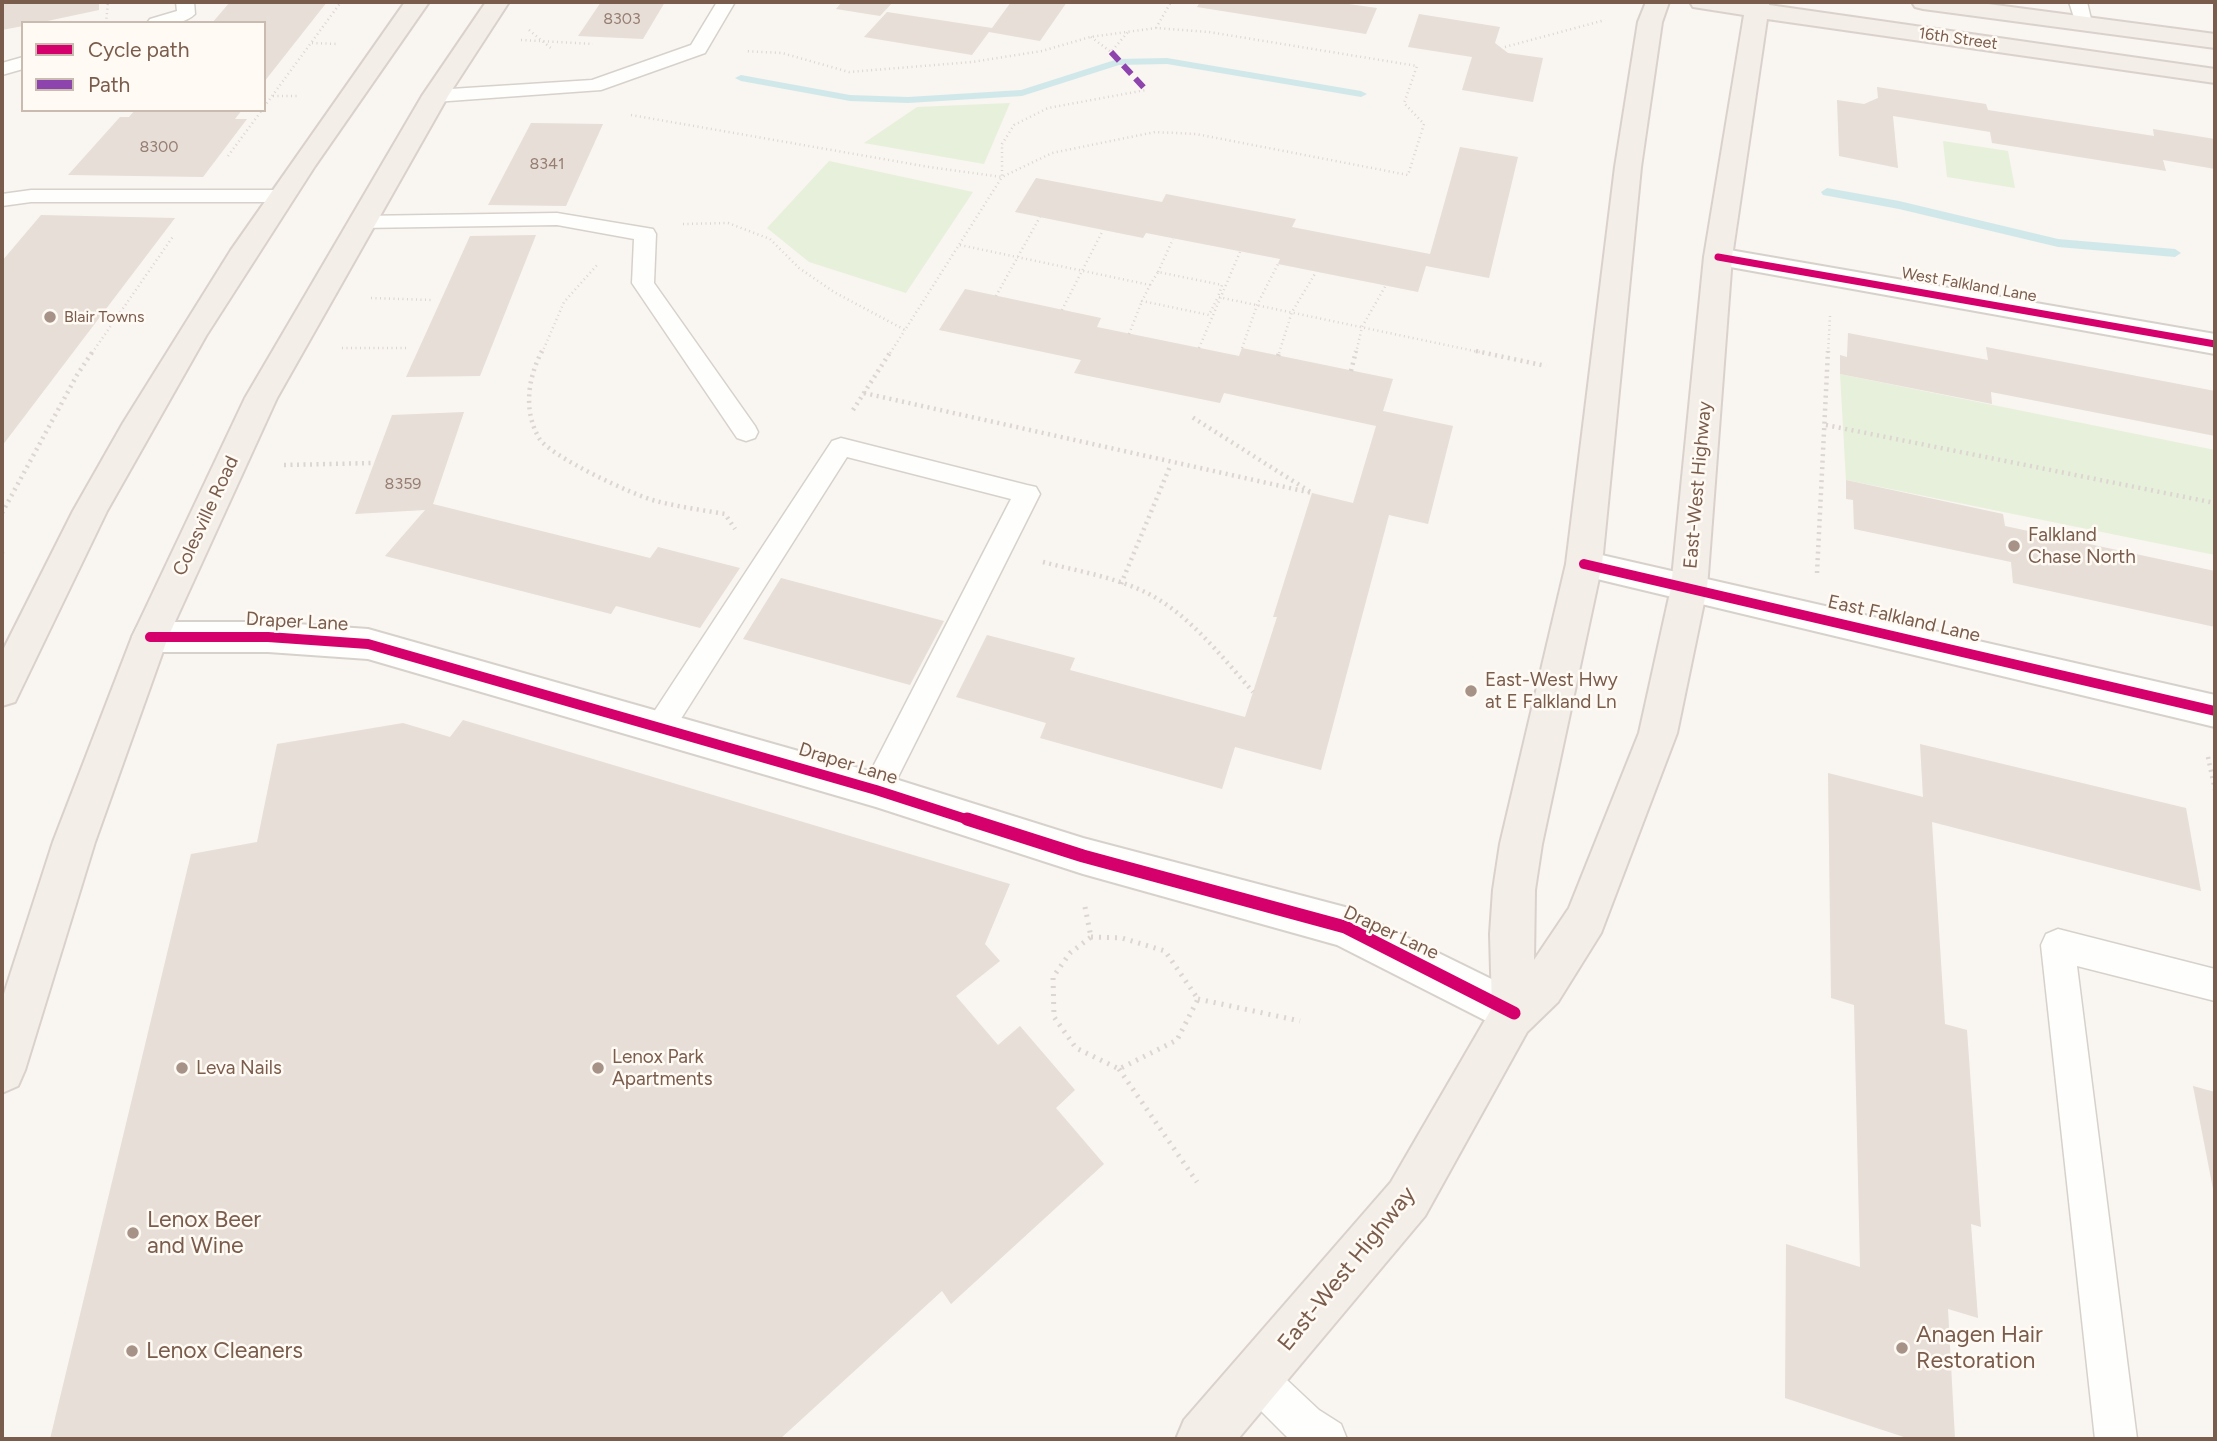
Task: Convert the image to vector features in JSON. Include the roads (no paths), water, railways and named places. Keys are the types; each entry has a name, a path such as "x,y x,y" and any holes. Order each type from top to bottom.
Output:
{"main road":[{"path":"2,691 12,645 123,447 283,196 417,2"},
{"name":"Colesville Road","path":"2,1070 74,842 150,637 261,398 435,96 497,2"},
{"path":"1514,1013 1514,890 1521,844 1584,564 1628,167 1650,22 1657,2"},
{"name":"16th Street","path":"1700,2 1757,6 2215,76"},
{"name":"16th Street","path":"1923,2 2036,17 2081,12 2215,41"},
{"path":"1982,2 2036,17"},
{"name":"East-West Highway","path":"1203,1439 1408,1199 1514,1013 1542,987 1587,919 1658,733 1689,588 1718,257 1757,6"}],"street":[{"name":"West Falkland Lane","path":"1718,257 2215,344"},
{"name":"East Falkland Lane","path":"1584,564 2215,711"},
{"name":"Draper Lane","path":"150,637 268,637 368,644 876,790 1083,856 1345,927 1514,1013"}],"lane":[{"path":"163,21 186,14 185,2"},
{"path":"435,96 594,86 698,49 726,2"},
{"path":"2,69 21,64"},
{"path":"2,200 31,196 283,196"},
{"path":"361,222 557,219 645,234 642,283 746,432"},
{"path":"659,727 841,447 1027,494 876,790"},
{"path":"2116,1439 2058,945 2215,985"},
{"path":"1257,1379 1304,1426 1326,1439"}],"waterway":[{"path":"741,78 850,98 908,100 1022,93 1118,62 1167,61 1361,94"},
{"path":"1827,192 1899,205 2058,243 2175,253"}],"place":[{"name":"Blair Towns","path":"50,317"},
{"name":"Falkland Chase North","path":"2014,546"},
{"name":"East-West Hwy at E Falkland Ln","path":"1471,691"},
{"name":"Leva Nails","path":"182,1068"},
{"name":"Lenox Park Apartments","path":"598,1068"},
{"name":"Lenox Beer and Wine","path":"133,1233"},
{"name":"Anagen Hair Restoration","path":"1902,1348"},
{"name":"Lenox Cleaners","path":"132,1351"}]}
